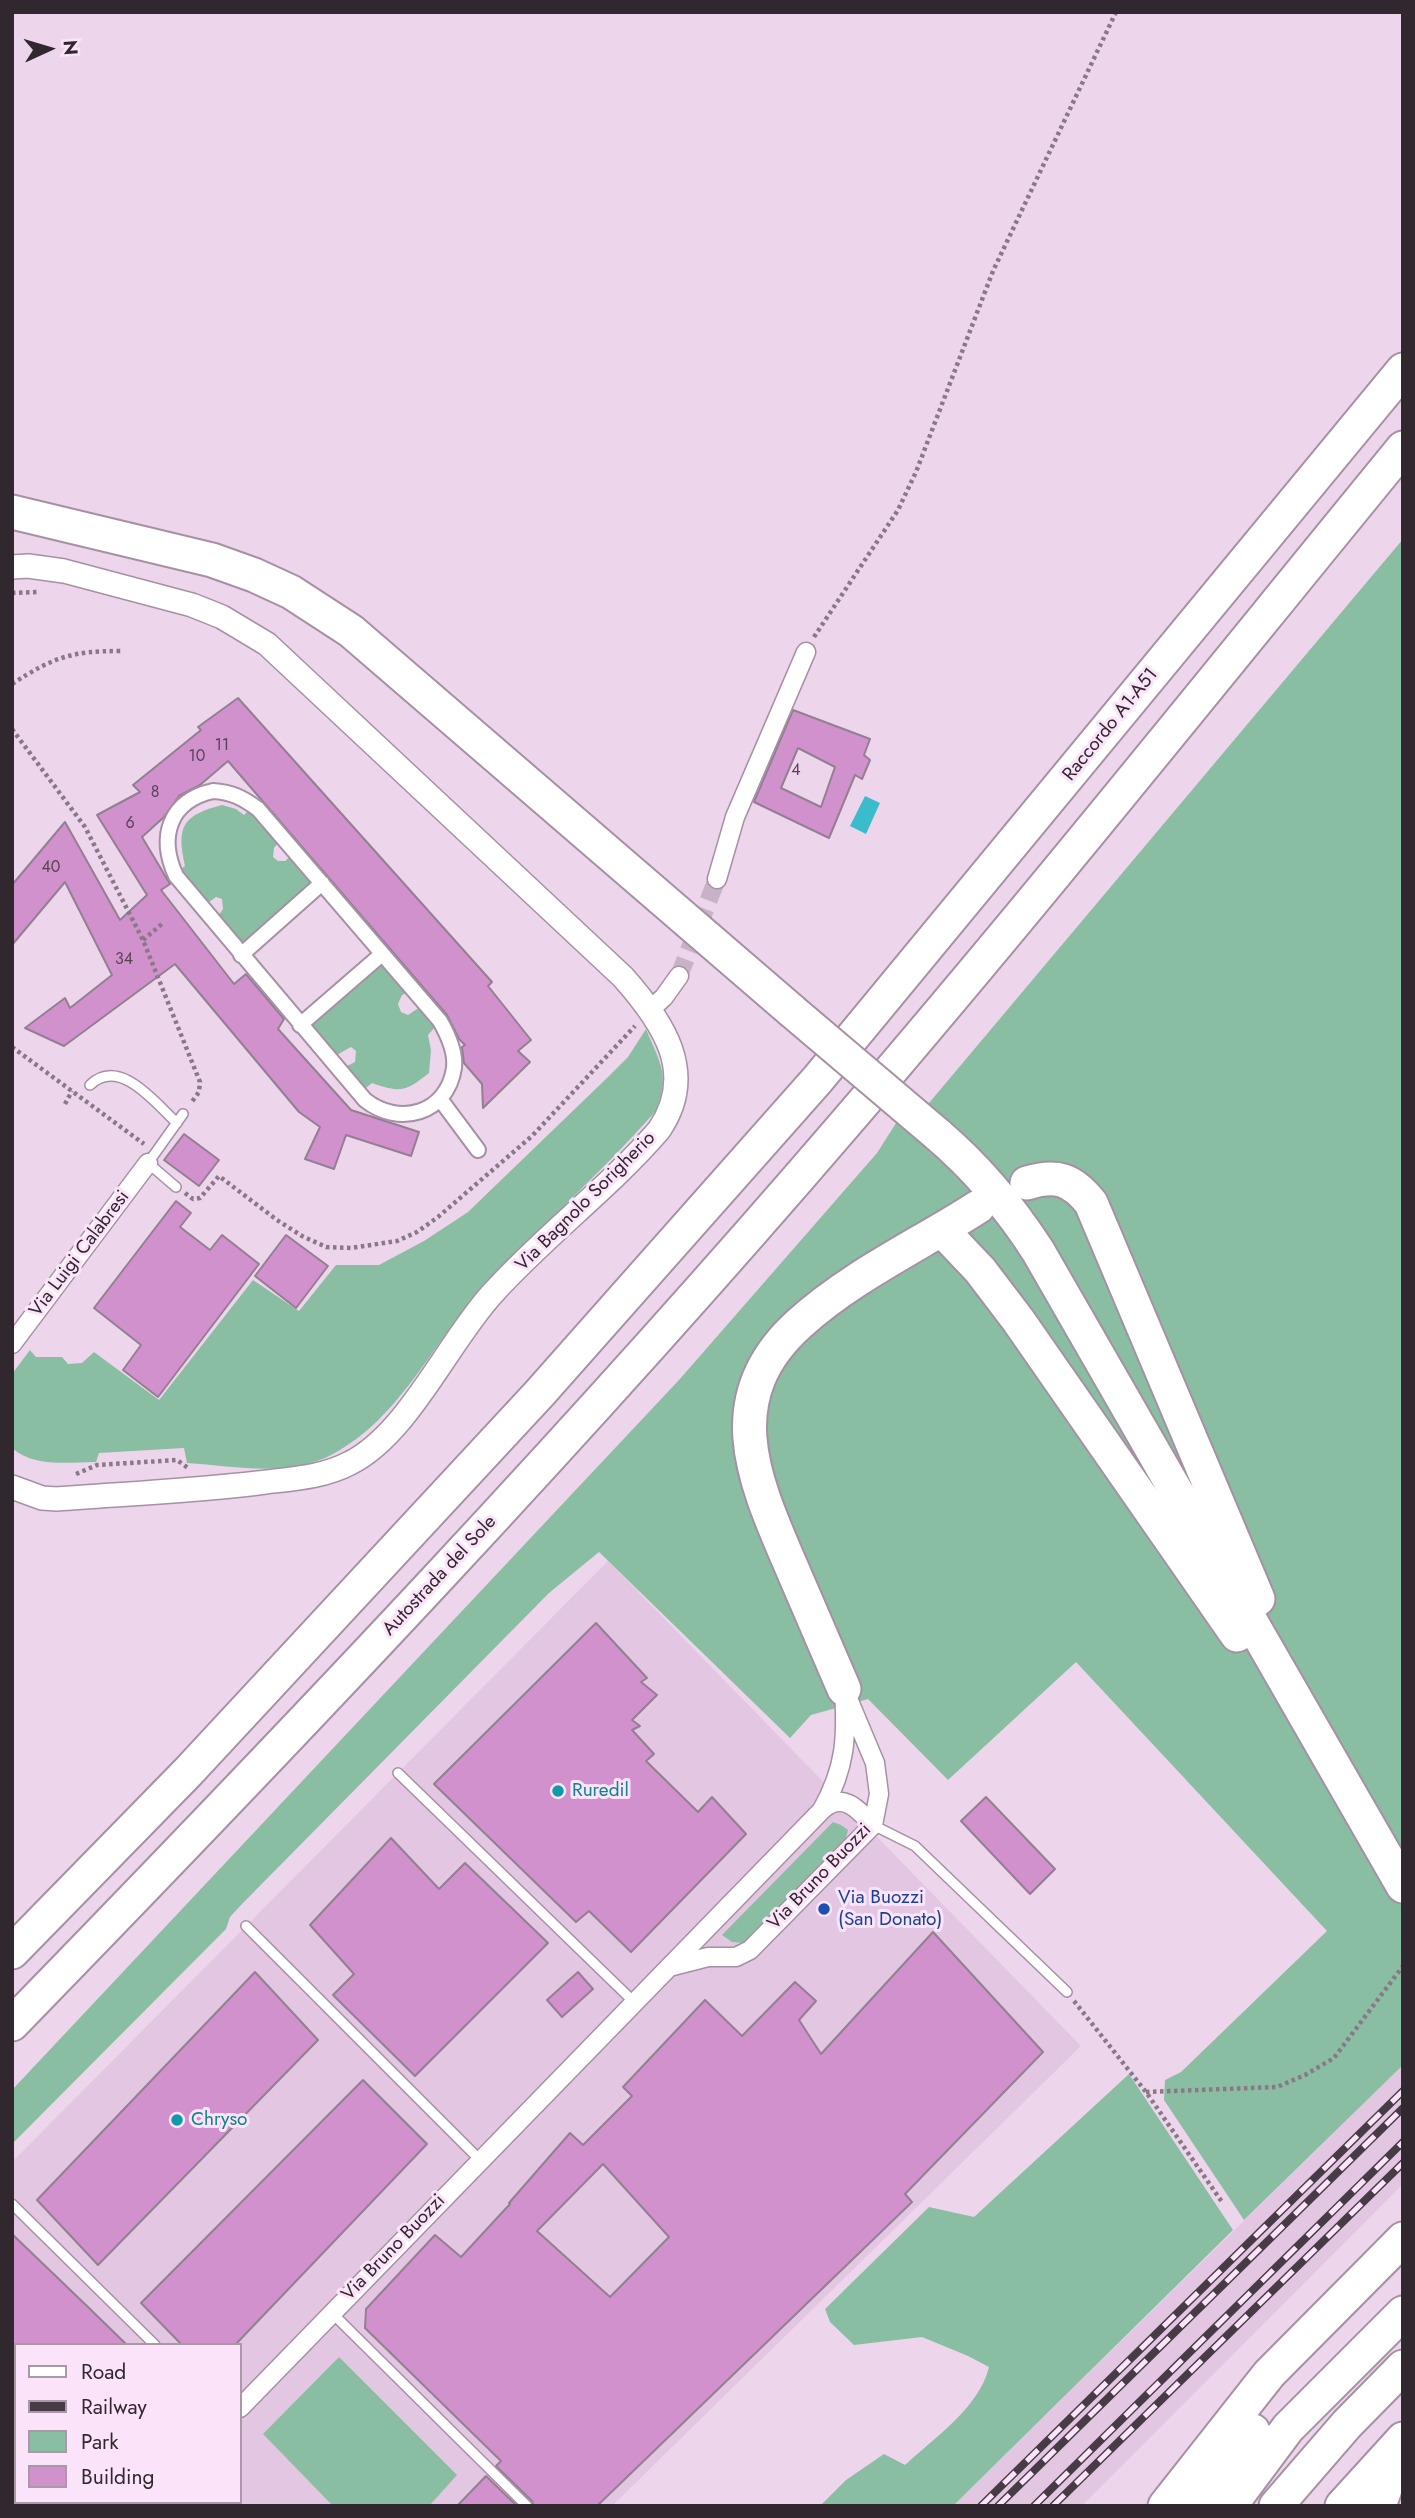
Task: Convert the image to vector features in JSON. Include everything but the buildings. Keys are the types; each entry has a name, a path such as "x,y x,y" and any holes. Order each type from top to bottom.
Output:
{"highway":[{"name":"Raccordo A1-A51","path":"12,1952 197,1761 539,1394 818,1079 1403,370"},
{"name":"Autostrada del Sole","path":"12,2024 216,1814 574,1432 853,1115 1403,448"},
{"path":"15,512 212,560 254,575 320,609 351,631 962,1156 1002,1199 1038,1251 1403,1886"},
{"path":"1027,1183 1053,1178 1067,1182 1080,1190 1091,1203 1317,1736"},
{"path":"844,1689 767,1511 754,1472 748,1436 757,1381 771,1356 799,1324 850,1285 978,1207"},
{"path":"942,1230 980,1270 1018,1320 1253,1658 1317,1736"},
{"path":"1165,2506 1269,2374 1403,2239"},
{"path":"1195,2506 1291,2382 1403,2266"},
{"path":"1230,2506 1288,2428 1403,2313"},
{"path":"1276,2506 1347,2424 1403,2367"},
{"path":"1342,2506 1403,2439"},
{"path":"1379,2506 1403,2439"}],"street":[{"name":"Via Bagnolo Sorigherio","path":"12,567 27,566 64,571 192,605 222,617 267,644 623,977 642,1013 671,1048 676,1071 676,1095 665,1121 649,1141 491,1294 395,1426 374,1447 350,1463 322,1474 212,1489 57,1499 42,1498 12,1487"},
{"path":"717,879 735,817 806,652"},
{"path":"228,792 242,797 258,809 382,954 440,1021 449,1041 454,1067 450,1084 440,1099 418,1113 393,1115 365,1100 176,876 171,864 167,836 175,814 199,794 228,792"},
{"path":"242,955 322,883"},
{"path":"300,1025 382,954"},
{"path":"642,1013 664,997 679,976"},
{"path":"440,1099 478,1150"},
{"name":"Via Luigi Calabresi","path":"12,1344 148,1163"},
{"name":"Via Bruno Buozzi","path":"242,2405 822,1810 841,1768 846,1731 844,1689"},
{"name":"Via Bruno Buozzi","path":"666,1969 695,1960 736,1957 750,1950 873,1825 878,1794 875,1763 844,1689"},
{"path":"822,1810 834,1802 848,1802 873,1825"},
{"path":"715,1919 711,1926 711,1941 721,1954 728,1956"}],"lane":[{"path":"90,1085 95,1080 108,1076 124,1078 177,1124"},
{"path":"176,1186 148,1163 183,1114"},
{"path":"398,1773 634,2001"},
{"path":"873,1825 915,1846 1067,1992"},
{"path":"246,1926 480,2160"},
{"path":"12,2204 153,2343"},
{"path":"332,2313 527,2506"}],"path":[{"path":"806,652 826,617 898,510 916,472 993,271 1116,12"},
{"path":"12,593 47,593"},
{"path":"12,684 61,656 93,651 121,651"},
{"path":"12,729 85,827 143,940 200,1082 200,1092 183,1114"},
{"path":"143,940 163,923"},
{"path":"176,1186 196,1199 203,1196 219,1176 277,1220 326,1247 351,1248 397,1241 417,1232 438,1217 532,1136 638,1022 642,1013"},
{"path":"65,1104 72,1091"},
{"path":"74,1475 97,1465 177,1460 212,1489"},
{"path":"1146,2092 1277,2087 1306,2075 1334,2058 1403,1966"},
{"path":"1067,1992 1146,2092 1222,2202"}],"shaded area":[{"path":"608,1561 1081,2046 612,2506 12,2506 12,2162"},
{"path":"1403,2065 1403,2184 1082,2506 953,2506"}],"green space":[{"path":"1403,539 1403,2065 1244,2220 1164,2100 1165,2080 1181,2072 1327,1931 1076,1662 948,1780 868,1699 811,1715 790,1738 599,1552 549,1593 241,1905 230,1917 226,1929 12,2144 12,2090 679,1380 877,1153 898,1120 908,1128"},
{"path":"222,805 236,809 244,815 251,808 278,843 273,857 278,861 285,861 291,856 317,884 242,951 216,919 223,909 222,899 216,897 205,905 177,872 185,866 182,832 186,824 198,813"},
{"path":"381,960 408,992 402,995 398,1004 401,1012 408,1015 420,1007 435,1027 428,1035 431,1050 429,1073 402,1089 372,1083 362,1091 343,1068 355,1062 356,1051 351,1047 335,1056 305,1023"},
{"path":"646,1029 663,1079 655,1112 484,1286 379,1420 333,1454 298,1466 261,1469 187,1463 184,1448 99,1453 96,1462 64,1463 31,1459 12,1448 12,1374 30,1350 36,1357 62,1357 68,1364 82,1363 94,1352 159,1400 253,1280 299,1311 336,1265 379,1265 424,1241 468,1212 628,1057"},
{"path":"833,1822 848,1830 846,1838 744,1943 732,1942 722,1935"},
{"path":"1129,2074 1233,2230 953,2506 820,2506 846,2480 884,2454 905,2465 966,2409 984,2382 989,2367 922,2337 854,2345 830,2322 825,2309 929,2207 974,2217"},
{"path":"339,2357 457,2475 429,2506 333,2506 263,2434"}],"water":[{"path":"865,796 880,803 866,834 850,826"}],"tunnel":[{"path":"679,976 717,879"}],"railway":[{"path":"981,2506 1403,2091"},
{"path":"998,2506 1403,2108"},
{"path":"1034,2506 1403,2142"},
{"path":"1053,2506 1403,2163"}],"place":[{"name":"Ruredil","path":"558,1791"},
{"name":"Via Buozzi (San Donato)","path":"824,1909"},
{"name":"Chryso","path":"177,2120"}]}
